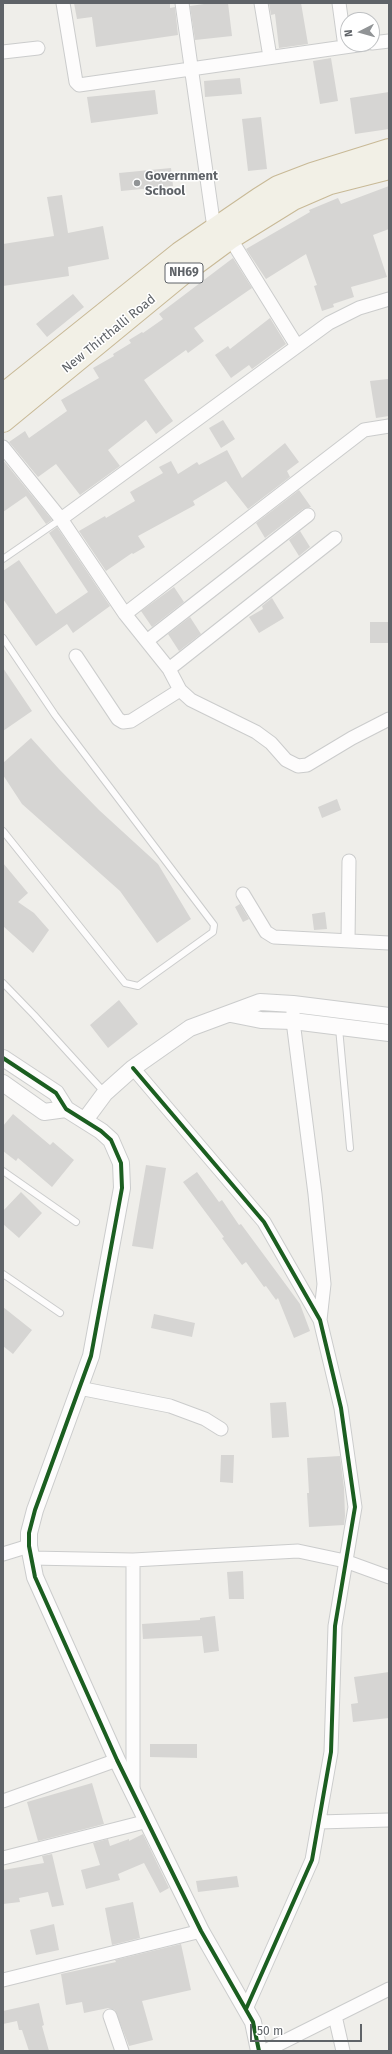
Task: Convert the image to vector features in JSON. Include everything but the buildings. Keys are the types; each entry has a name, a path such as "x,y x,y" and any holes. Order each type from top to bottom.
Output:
{"highway":[{"name":"NH69","path":"3,395 180,253 222,233 278,187 355,159 389,150"},
{"name":"New Thirthalli Road","path":"3,421 188,269 222,233 330,183 389,168"}],"street":[{"path":"64,3 76,82 79,85 340,48"},
{"path":"182,3 191,68 222,233 297,346"},
{"path":"261,3 270,57"},
{"path":"3,52 38,48"},
{"path":"61,519 329,323 359,308 389,299"},
{"path":"124,614 364,430 389,426"},
{"path":"3,447 61,519 124,614 148,640 169,669 180,690 191,700 256,732 271,743 286,760 298,766 307,765 352,738 389,719"},
{"path":"148,640 308,515"},
{"path":"169,669 335,538"},
{"path":"76,656 118,719 123,722 131,721 180,690"},
{"path":"348,941 349,861"},
{"path":"243,894 266,932 274,937 389,943"},
{"path":"85,1120 105,1093 133,1068 190,1028 260,1002 293,1004 389,1016"},
{"path":"293,1004 293,1021 315,1194 324,1284 320,1320"},
{"path":"231,1014 261,1020 293,1021 389,1033"},
{"path":"3,1058 56,1093 66,1109 85,1120 111,1140 121,1163 122,1188 91,1356 35,1510 29,1533 30,1552 35,1577 133,1793 201,1931 253,2022 259,2051"},
{"path":"133,1068 264,1222 320,1320 341,1408 355,1507 335,1626 331,1752 312,1860 246,2009"},
{"path":"3,1083 44,1112 66,1109"},
{"path":"79,1388 170,1406 205,1419 221,1429"},
{"path":"3,1554 30,1552 133,1560 298,1551 345,1561 389,1578"},
{"path":"133,1560 133,1793"},
{"path":"3,1801 117,1760"},
{"path":"319,1822 389,1820"},
{"path":"3,1858 148,1821"},
{"path":"3,1980 201,1931"},
{"path":"264,2051 389,1989"},
{"path":"110,2016 122,2051"},
{"path":"335,2016 343,2051"}],"lane":[{"path":"3,559 61,519"},
{"path":"3,638 54,715 214,925 214,932 138,986 125,983 3,830"},
{"path":"3,983 34,1014 105,1093"},
{"path":"339,1027 350,1148"},
{"path":"3,1171 76,1222"},
{"path":"3,1274 60,1313"}],"cycle path":[{"path":"3,1058 56,1093 66,1109 101,1131 111,1140 121,1163 122,1188 91,1356 35,1510 29,1533 29,1546 35,1577 117,1760 201,1931 253,2022 259,2051"},
{"path":"133,1068 264,1222 320,1320 341,1408 355,1507 335,1626 331,1752 312,1860 246,2009"}],"place":[{"name":"Government School","path":"137,183"}]}
